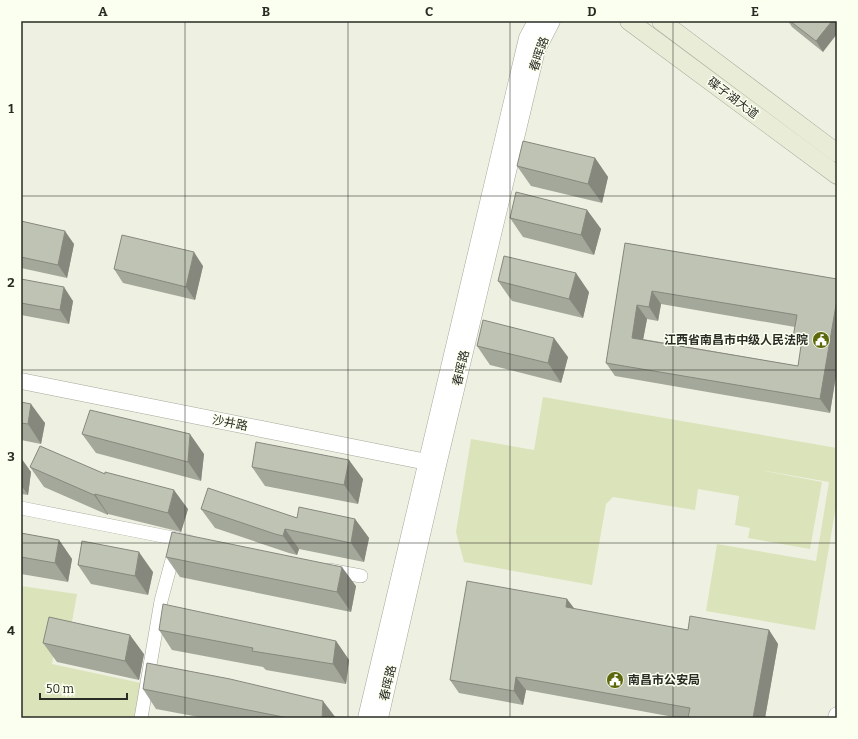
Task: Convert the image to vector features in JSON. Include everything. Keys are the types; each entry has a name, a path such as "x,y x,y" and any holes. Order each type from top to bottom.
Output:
{"main road":[{"name":"碟子湖大道","path":"629,21 837,175"},
{"name":"碟子湖大道","path":"661,21 837,153"}],"street":[{"name":"春晖路","path":"380,718 432,464 527,38 536,21"},
{"name":"春晖路","path":"366,718 537,50 552,21"},
{"name":"沙井路","path":"21,381 432,464"},
{"path":"21,508 203,544"},
{"path":"141,718 161,601 172,560 183,540"},
{"path":"316,567 361,576"}],"green space":[{"path":"543,397 837,448 837,500 815,630 706,611 717,544 816,561 829,482 760,470 822,482 810,549 748,538 750,528 735,525 739,496 698,489 695,510 613,497 606,504 592,585 464,562 456,532 471,439 534,450"},
{"path":"21,586 77,594 69,638 57,636 52,664 141,683 134,718 21,718"}],"building":[{"path":"790,21 832,21 816,41"},
{"path":"523,141 595,158 588,184 517,166"},
{"path":"516,192 587,210 581,235 510,218"},
{"path":"21,221 65,231 58,265 21,257"},
{"path":"122,235 194,252 186,287 114,269"},
{"name":"江西省南昌市中级人民法院","path":"625,243 837,279 837,299 820,399 606,363","holes":["652,291 797,315 793,337 802,339 798,366 632,338 637,305 649,307"]},
{"path":"504,256 576,273 569,299 498,281"},
{"path":"21,279 64,287 60,310 21,303"},
{"path":"483,320 554,338 548,363 477,346"},
{"path":"21,402 31,404 28,424 21,423"},
{"path":"90,410 190,434 188,462 82,434"},
{"path":"256,442 349,460 344,485 252,467"},
{"path":"40,446 105,474 105,472 174,490 168,513 95,494 94,495 30,467"},
{"path":"208,488 297,518 299,507 355,519 351,543 285,529 283,536 201,509"},
{"path":"172,532 342,567 337,592 166,557"},
{"path":"21,533 59,540 55,563 21,557"},
{"path":"82,541 139,552 135,576 78,565"},
{"path":"467,581 567,599 566,607 688,630 690,616 769,630 753,718 688,718 690,708 516,677 514,691 450,680"},
{"path":"163,604 336,641 333,664 252,651 253,648 159,630"},
{"path":"49,617 130,635 125,661 43,643"},
{"path":"147,663 230,679 323,701 322,718 288,718 143,689"}],"place":[{"name":"江西省南昌市中级人民法院","path":"821,340"},
{"name":"南昌市公安局","path":"615,680"}]}
